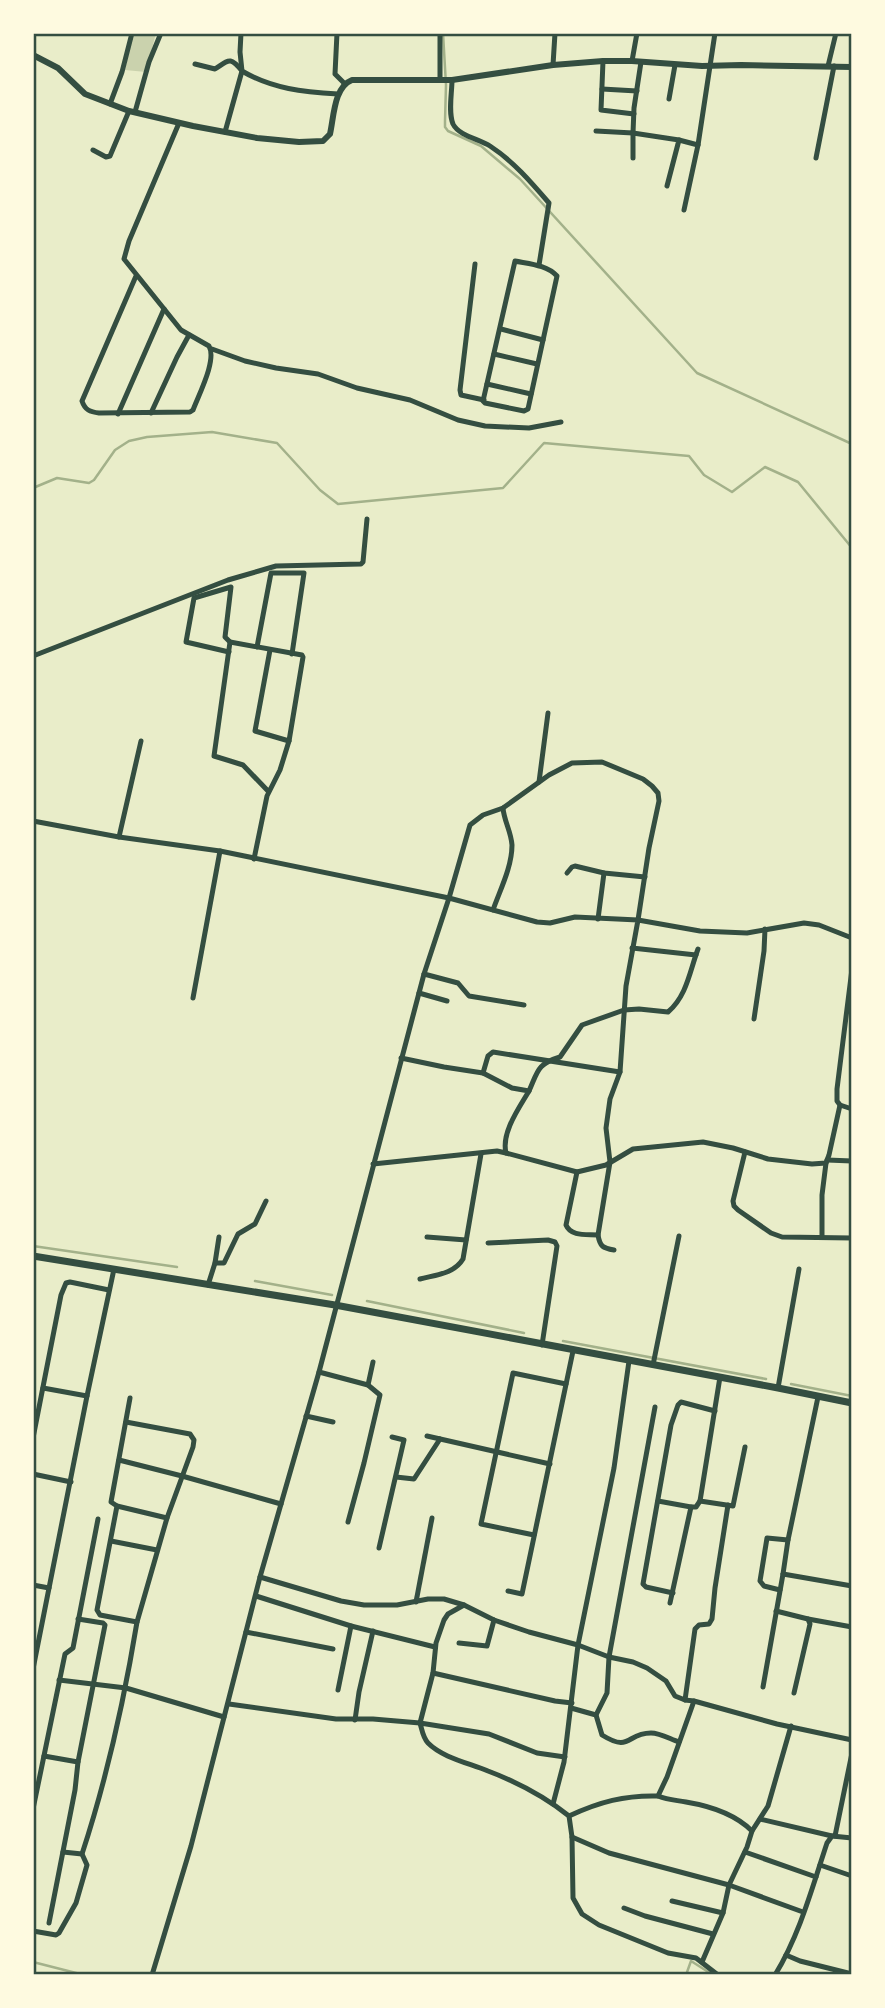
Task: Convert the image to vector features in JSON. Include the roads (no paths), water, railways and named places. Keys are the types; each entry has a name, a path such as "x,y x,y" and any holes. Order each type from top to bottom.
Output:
{"main road":[{"path":"33,1256 335,1305 852,1403"}],"street":[{"path":"110,104 132,33"},
{"path":"93,150 103,156 110,156 132,111 161,33"},
{"path":"225,132 242,72 241,33"},
{"path":"337,33 335,74 344,83"},
{"path":"440,33 454,126 458,131 490,146 511,163 547,201 549,209 539,265"},
{"path":"553,65 555,33"},
{"path":"632,61 637,33"},
{"path":"684,210 698,145 715,33"},
{"path":"816,158 836,33"},
{"path":"33,55 58,68 85,94 110,104 179,124 289,141 323,141 330,134 338,94 344,83 361,79 446,80 603,61 711,66 852,67"},
{"path":"195,64 215,69 230,61 242,72 265,83 290,90 338,94"},
{"path":"603,61 601,108 603,111 634,114"},
{"path":"633,158 634,114 641,62"},
{"path":"669,99 676,65"},
{"path":"602,89 636,91"},
{"path":"179,124 124,255 136,276 177,325 189,335 212,349 245,361 318,374 357,388 410,400 458,420 485,426 528,428 561,422"},
{"path":"596,131 633,133 698,145"},
{"path":"667,186 679,140"},
{"path":"475,264 461,395 524,411 528,409 557,276 539,265 515,261 484,400"},
{"path":"136,276 82,401 84,407 91,412 118,414 184,413 193,410 211,361 212,349"},
{"path":"118,414 164,309"},
{"path":"501,328 543,340"},
{"path":"151,413 189,335"},
{"path":"494,354 537,364"},
{"path":"487,384 531,394"},
{"path":"33,656 228,580 276,566 361,564 366,519"},
{"path":"257,647 271,573 304,573 292,654"},
{"path":"229,652 186,642 194,598 231,587 225,638 230,642 303,657 289,741 280,769 268,791 254,859"},
{"path":"230,642 214,757 243,765 268,791"},
{"path":"270,650 255,730 289,741"},
{"path":"539,782 548,713"},
{"path":"119,836 141,741"},
{"path":"152,1975 191,1846 260,1577 319,1372 424,974 470,825 483,815 503,808 539,782 572,763 589,762 613,766 652,786 658,793 659,801 632,948 620,1072 610,1099 606,1128 610,1162 598,1235 600,1245 614,1250"},
{"path":"493,909 511,855 510,829 504,820 503,808"},
{"path":"33,821 220,851 449,898 537,922 550,923 575,917 638,920 700,932 747,933 804,922 852,938"},
{"path":"193,998 220,851"},
{"path":"567,873 575,866 604,873 645,877"},
{"path":"598,919 604,873"},
{"path":"754,1019 765,929"},
{"path":"506,1153 506,1137 540,1068 548,1060 560,1057 582,1026 624,1010 668,1012 688,983 697,952 632,948"},
{"path":"852,970 836,1096 841,1105 852,1109"},
{"path":"424,974 458,983 469,996 524,1006"},
{"path":"419,993 447,1001"},
{"path":"844,1024 852,1024"},
{"path":"483,1073 488,1056 494,1052 620,1072"},
{"path":"401,1058 483,1073 512,1088 529,1091"},
{"path":"822,1236 822,1195 827,1161 841,1105"},
{"path":"373,1164 497,1151 577,1172 607,1165 633,1149 703,1142 768,1159 812,1164 852,1161"},
{"path":"745,1152 734,1206 765,1229 782,1237 852,1238"},
{"path":"419,1279 442,1274 461,1264 481,1154"},
{"path":"577,1172 567,1229 572,1233 598,1235"},
{"path":"215,1263 224,1262 239,1234 255,1224 266,1200"},
{"path":"653,1365 679,1236"},
{"path":"208,1285 219,1237"},
{"path":"427,1237 466,1240"},
{"path":"488,1243 548,1240 557,1245 542,1345"},
{"path":"33,1669 114,1269"},
{"path":"778,1388 799,1269"},
{"path":"33,1438 61,1295 66,1283 109,1290"},
{"path":"508,1591 522,1594 573,1350"},
{"path":"553,1804 565,1757 578,1645 614,1468 629,1361"},
{"path":"368,1385 373,1362"},
{"path":"319,1372 368,1385 380,1395 348,1522"},
{"path":"534,1535 481,1524 496,1452 513,1373 566,1384"},
{"path":"659,1501 696,1507 700,1501 720,1377"},
{"path":"43,1388 87,1396"},
{"path":"763,1687 788,1539 818,1397"},
{"path":"130,1398 111,1502 117,1506 167,1518"},
{"path":"673,1592 646,1587 643,1584 671,1425 681,1402 715,1411"},
{"path":"655,1407 609,1657 607,1693 596,1715 602,1734 616,1742 627,1743 639,1735 651,1733 679,1742"},
{"path":"306,1416 333,1422"},
{"path":"33,1931 56,1935 61,1931 76,1903 86,1868 82,1854 107,1774 126,1689 137,1622 167,1518 193,1447 193,1436 125,1422"},
{"path":"427,1436 550,1464"},
{"path":"379,1548 404,1440 392,1437"},
{"path":"396,1477 414,1479 440,1439"},
{"path":"700,1501 734,1505 745,1447"},
{"path":"118,1460 281,1504"},
{"path":"33,1474 71,1482"},
{"path":"117,1506 97,1610 98,1613 137,1622"},
{"path":"685,1700 695,1629 699,1625 709,1624 712,1619 728,1506"},
{"path":"670,1603 691,1507"},
{"path":"416,1602 432,1518"},
{"path":"33,1810 66,1652 74,1648 98,1519"},
{"path":"780,1590 764,1586 760,1581 767,1538 788,1539"},
{"path":"111,1541 158,1550"},
{"path":"783,1574 852,1586"},
{"path":"260,1577 352,1603 397,1605 444,1599 464,1605 494,1620 609,1657 633,1662 647,1668 666,1682 675,1696 685,1700 852,1740"},
{"path":"33,1585 49,1588"},
{"path":"256,1596 351,1626 435,1647"},
{"path":"464,1605 448,1614 435,1647 433,1673 420,1723 426,1741 448,1756 539,1794 569,1816 573,1898 582,1914 599,1925 668,1952 691,1957 718,1975"},
{"path":"776,1611 852,1627"},
{"path":"49,1923 105,1625 78,1619"},
{"path":"794,1693 810,1624 808,1619"},
{"path":"459,1643 487,1646 494,1620"},
{"path":"338,1690 351,1626"},
{"path":"355,1720 373,1631"},
{"path":"246,1632 333,1649"},
{"path":"433,1673 571,1705 596,1715"},
{"path":"59,1680 126,1689 224,1717"},
{"path":"658,1796 694,1701"},
{"path":"229,1704 312,1717 420,1723 489,1734 537,1753 565,1757"},
{"path":"702,1962 723,1913 729,1885 752,1832 768,1806 791,1726"},
{"path":"775,1975 803,1912 827,1843 833,1836 852,1753"},
{"path":"44,1756 78,1762"},
{"path":"569,1816 621,1798 635,1795 658,1796 707,1807 734,1817 752,1832"},
{"path":"760,1819 852,1838"},
{"path":"572,1837 609,1853 729,1885 803,1912"},
{"path":"63,1852 82,1854"},
{"path":"745,1852 816,1877"},
{"path":"820,1865 852,1876"},
{"path":"672,1901 723,1913"},
{"path":"624,1908 713,1934"},
{"path":"786,1955 852,1974"}],"waterway":[{"path":"443,33 445,127 448,131 481,146 520,179 697,373 852,444"},
{"path":"33,488 57,478 89,483 115,450 129,441 212,432 277,443 320,490 338,504 503,488 544,443 689,456 704,475 732,492 765,467 798,482 852,548"},
{"path":"33,1246 177,1267"},
{"path":"255,1281 332,1295"},
{"path":"367,1301 524,1333"},
{"path":"563,1341 766,1379"},
{"path":"791,1384 852,1396"},
{"path":"686,1975 691,1961 713,1975"},
{"path":"33,1962 84,1975"}]}
